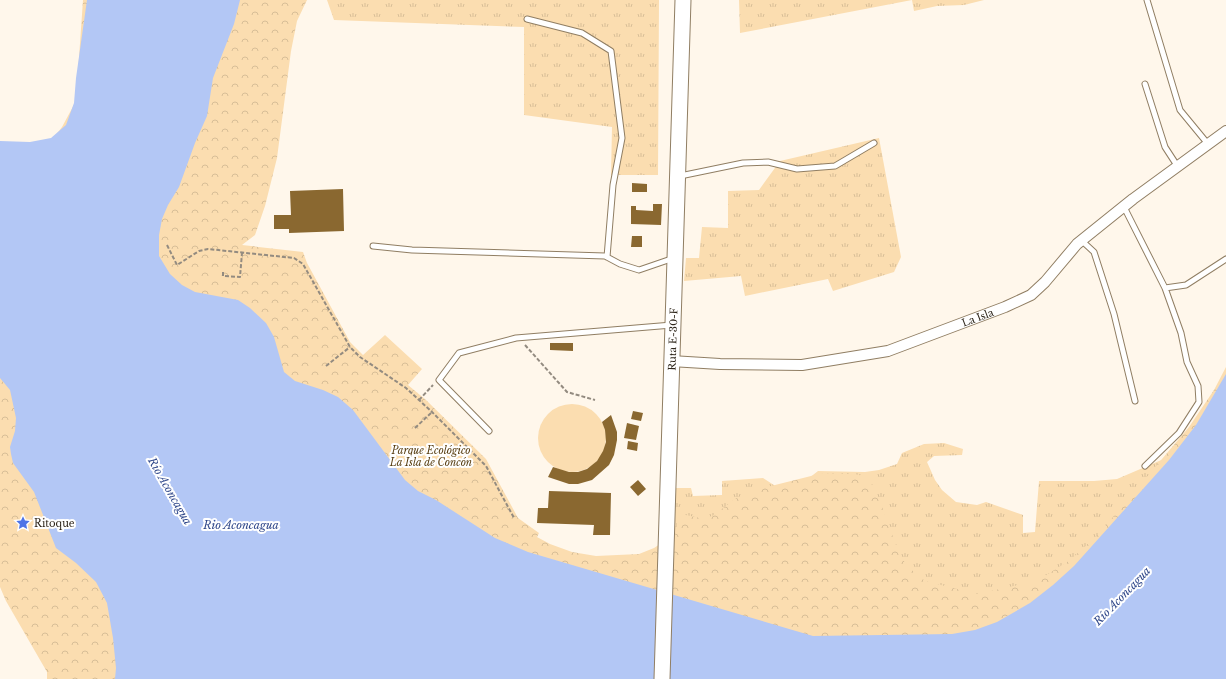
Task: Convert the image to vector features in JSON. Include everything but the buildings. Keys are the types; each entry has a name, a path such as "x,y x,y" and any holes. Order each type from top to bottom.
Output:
{"main road":[{"name":"Ruta E-30-F","path":"662,679 683,0"}],"street":[{"name":"La Isla","path":"671,361 720,364 802,365 888,351 1005,307 1031,295 1045,282 1082,240 1226,131"}],"lane":[{"path":"1147,0 1180,110 1208,144"},
{"path":"527,19 582,32 611,51 622,138 613,186 606,257"},
{"path":"1145,84 1165,147 1178,166"},
{"path":"677,177 743,163 768,162 797,169 835,166 874,143"},
{"path":"1124,207 1165,288 1181,332 1186,362 1198,386 1199,402 1179,433 1145,466"},
{"path":"1082,240 1094,252 1114,314 1135,402"},
{"path":"373,246 412,250 606,257 620,264 639,270 675,258"},
{"path":"1165,288 1186,285 1226,259"},
{"path":"489,431 438,380 459,353 519,338 672,325"}],"path":[{"path":"167,245 177,264 199,251 208,249 294,258 303,264 350,347 360,357 406,388 486,466 514,518"},
{"path":"223,272 223,276 240,277 242,253"},
{"path":"519,338 567,392 595,400"},
{"path":"326,366 350,347"},
{"path":"419,400 438,380"},
{"path":"415,428 432,412"}],"green space":[{"name":"Rio Aconcagua","path":"83,0 307,0 297,21 291,51 277,158 265,206 255,235 242,245 303,252 307,263 350,342 363,355 385,335 422,369 408,385 426,400 486,459 518,518 539,533 537,537 550,544 572,552 596,556 639,554 654,548 675,534 677,523 683,516 686,515 707,518 714,515 735,499 751,491 819,474 850,473 868,477 881,504 897,548 906,565 925,581 977,594 1037,581 1070,560 1097,536 1189,427 1214,390 1226,367 1226,679 47,679 47,672 6,601 0,587 0,142 35,144 52,140 62,127 76,101"},
{"path":"327,0 659,0 658,175 611,175 612,127 524,115 524,27 334,20"},
{"path":"739,0 912,0 740,33"},
{"path":"912,0 984,0 964,5 937,6 914,11"},
{"path":"879,138 901,257 894,272 833,291 828,279 745,296 741,276 684,281 686,258 699,258 702,227 728,228 728,191 759,190 780,161"},
{"path":"572,404 585,407 596,414 603,425 606,438 603,451 596,462 585,469 572,472 559,469 548,462 541,451 538,438 541,425 548,414 559,407"},
{"path":"944,443 963,449 962,455 934,456 927,462 935,480 942,490 956,502 977,505 986,502 1023,515 1023,533 1035,532 1039,481 1094,481 1117,479 1166,458 1074,566 1030,603 672,595 674,488 691,488 693,496 722,495 722,481 763,478 780,489 804,482 818,471 865,472 879,470 897,464 902,453 924,444"}],"water":[{"name":"Rio Aconcagua","path":"87,0 240,0 234,24 213,78 207,116 195,143 179,187 168,205 162,219 159,235 159,256 170,274 182,285 195,292 238,300 250,308 266,323 274,337 284,372 295,381 323,390 338,397 353,410 405,480 418,491 436,500 495,538 528,552 813,636 952,634 975,630 997,622 1030,603 1074,566 1169,460 1196,425 1226,374 1226,679 115,679 116,668 113,638 107,603 96,582 76,563 56,548 34,492 13,463 10,447 15,431 16,418 10,390 0,378 0,141 30,142 51,138 66,125 74,103"}],"place":[{"name":"Ritoque","path":"23,523"}],"park label":[{"name":"Parque Ecológico La Isla de Concón","path":"431,456"}],"water label":[{"name":"Río Aconcagua","path":"170,491"},
{"name":"Río Aconcagua","path":"1122,596"}]}
